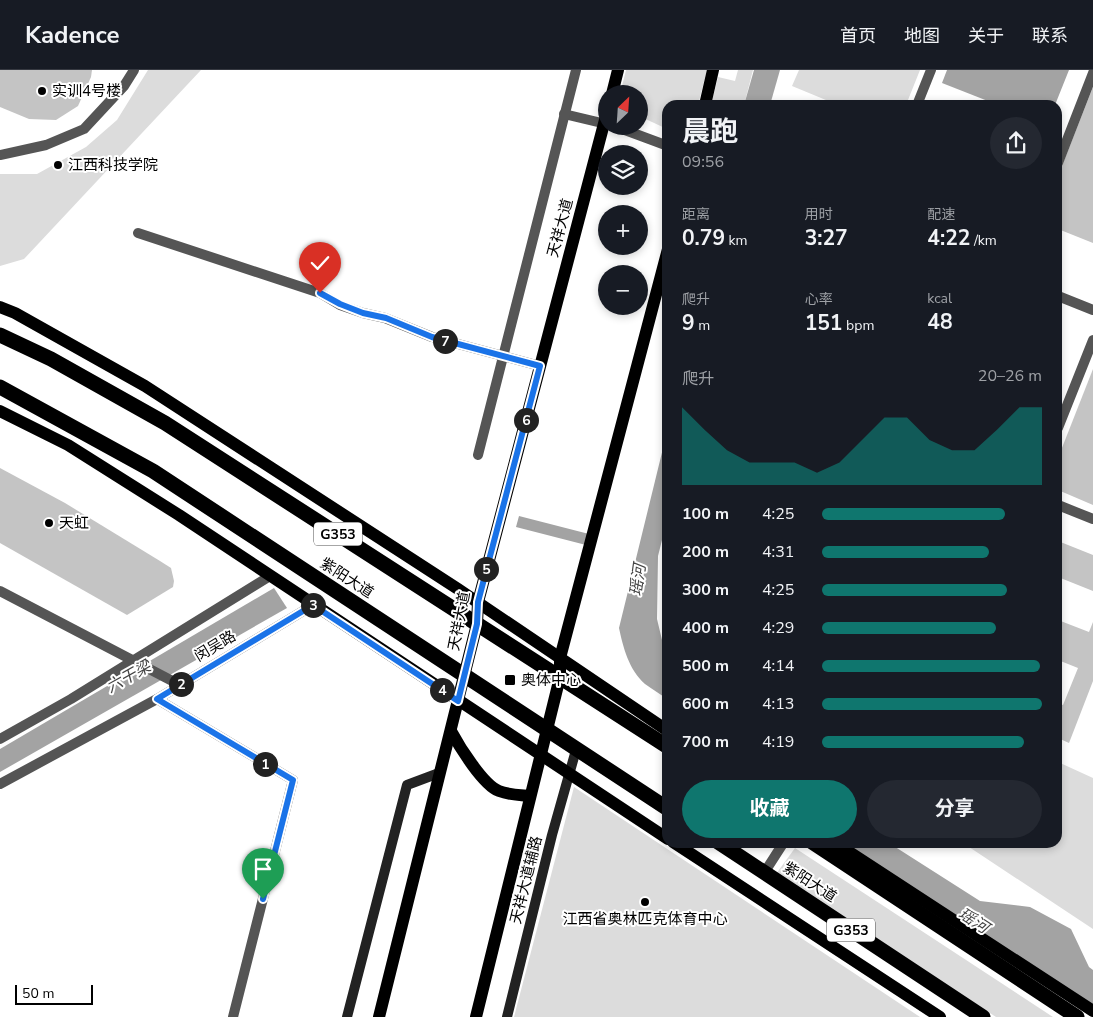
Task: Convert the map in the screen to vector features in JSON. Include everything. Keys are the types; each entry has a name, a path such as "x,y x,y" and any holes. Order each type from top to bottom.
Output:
{"highway":[{"name":"G353","path":"0,335 51,359 165,423 662,743"},
{"name":"紫阳大道","path":"0,387 153,472 662,805"},
{"name":"紫阳大道","path":"727,848 983,1017"},
{"path":"821,848 1077,1017"}],"main road":[{"path":"614,85 618,70"},
{"path":"706,100 713,70"},
{"name":"天祥大道","path":"378,1017 477,624 478,602 540,366 604,135"},
{"path":"476,1017 560,677 560,658 662,273"},
{"path":"0,307 15,313 145,386 478,602 662,727"},
{"path":"0,411 68,445 179,515 662,835"},
{"path":"451,731 473,767 496,791 512,795 530,796"},
{"name":"天祥大道辅路","path":"508,1017 552,835 576,750"},
{"path":"347,1017 407,785 439,774"},
{"path":"681,848 940,1017"},
{"path":"843,848 1093,1011"}],"street":[{"path":"0,155 46,145 84,129 124,86 134,70"},
{"path":"478,455 576,70"},
{"path":"919,100 931,70"},
{"path":"1062,153 1093,73"},
{"path":"564,114 598,120"},
{"path":"640,135 662,144"},
{"path":"138,233 320,293 340,304 363,313 386,318 432,337 540,366"},
{"path":"1062,298 1093,310"},
{"path":"1062,418 1093,340"},
{"path":"1062,507 1093,519"},
{"path":"0,740 71,699 270,576"},
{"path":"0,591 180,685"},
{"name":"闵吴路","path":"0,784 157,699 313,605"},
{"path":"157,699 293,780 233,1017"},
{"path":"764,873 780,848"}],"shaded area":[{"path":"148,70 201,70 24,259 0,266 0,174 37,174 86,147 117,120"},
{"path":"626,70 707,70 699,100 662,100 662,127 648,120 648,85 622,85"},
{"path":"738,70 753,70 745,100 712,100 718,77 735,81"},
{"path":"799,70 920,70 908,100 826,100 792,86"},
{"path":"1062,764 1093,778 1093,929 971,848 1062,848"},
{"name":"江西省奥林匹克体育中心","path":"574,787 662,845 662,848 666,848 920,1017 514,1017"},
{"path":"795,848 1053,1017 996,1017 776,874"}],"water":[{"path":"754,70 780,70 771,100 745,100"},
{"path":"947,70 1069,70 1057,100 985,100 942,83"},
{"name":"瑶河","path":"662,452 662,540 658,556 657,619 662,640 662,696 645,684 635,672 625,650 619,628"},
{"path":"519,516 589,534 586,545 516,527"},
{"name":"六干梁","path":"274,588 287,608 0,772 0,749"},
{"name":"瑶河","path":"851,848 897,848 980,901 1030,907 1071,929 1089,967 1093,970 1093,1007"}],"building":[{"name":"实训4号楼","path":"0,70 92,70 91,77 78,106 56,120 29,119 0,107"},
{"path":"1093,87 1093,243 1062,231 1062,166"},
{"path":"1093,369 1093,505 1062,492 1062,448"},
{"name":"天虹","path":"0,468 65,503 171,568 174,581 173,587 127,615 0,543"},
{"path":"1062,543 1093,555 1093,591 1062,579"},
{"path":"1062,622 1089,632 1093,622 1093,681 1069,743 1062,740 1062,705 1078,668 1062,662"}],"place":[{"name":"实训4号楼","path":"42,91"},
{"name":"江西科技学院","path":"58,165"},
{"name":"天虹","path":"49,523"},
{"name":"奥体中心","path":"510,680"},
{"name":"江西省奥林匹克体育中心","path":"645,902"}],"route":[{"path":"263,899 293,780 157,699 313,605 458,701 477,624 478,602 540,366 432,337 386,318 363,313 340,304 320,293"}]}
